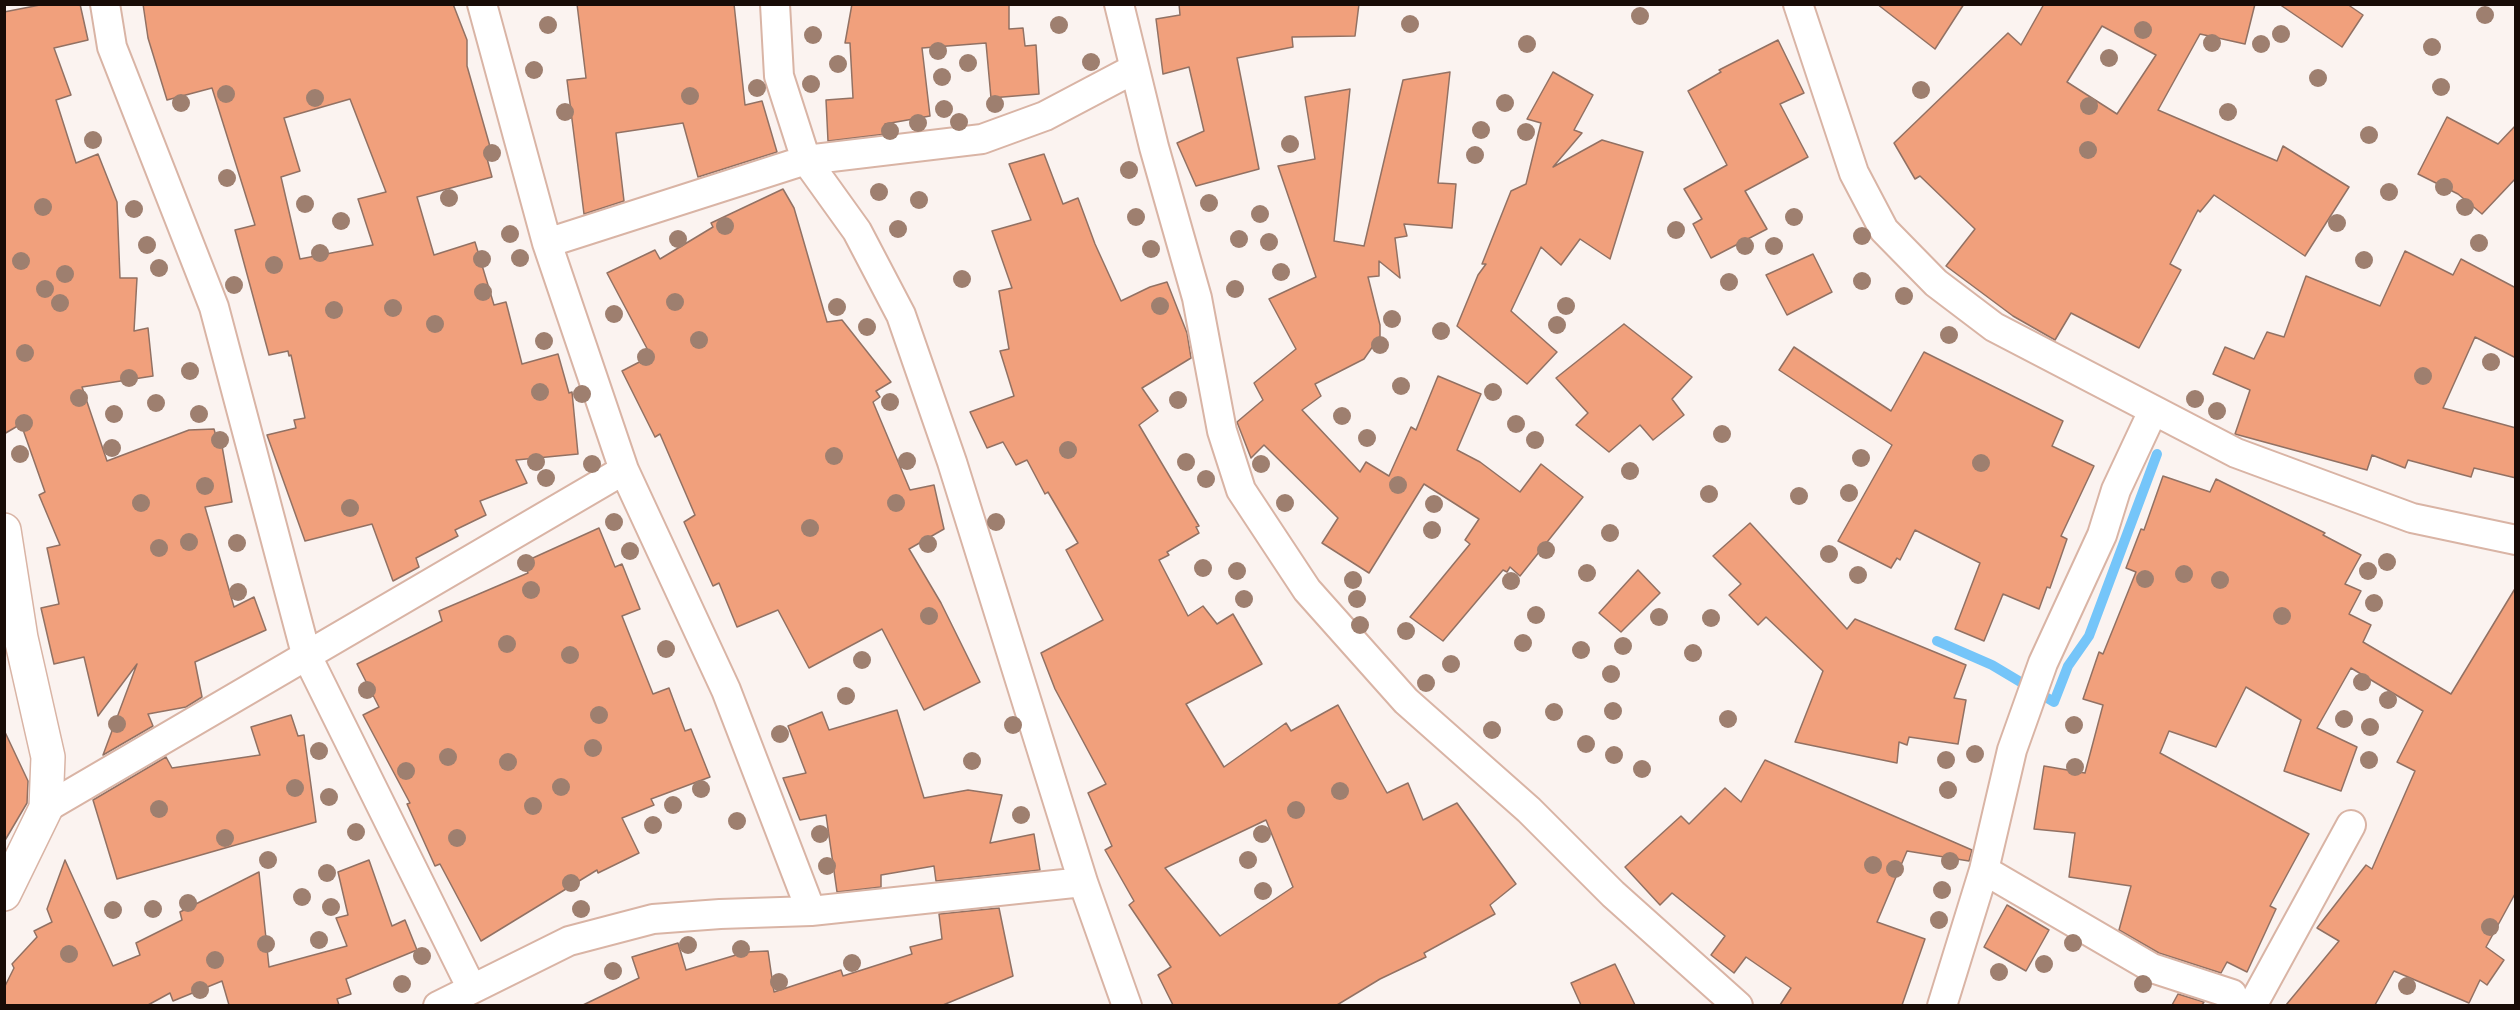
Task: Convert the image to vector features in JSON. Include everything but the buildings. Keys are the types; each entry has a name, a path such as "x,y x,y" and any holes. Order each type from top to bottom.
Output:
{"main road":[{"path":"4,530 21,638 48,757 46,808 4,894"}],"street":[{"path":"105,4 112,47 214,307 306,654 472,989"},
{"path":"482,4 547,243 624,470 726,690 811,911"},
{"path":"775,4 779,76 806,160 857,231 901,315 952,462 1083,882 1127,1005"},
{"path":"1119,4 1154,147 1197,298 1222,431 1241,490 1307,590 1406,701 1529,810 1613,894 1738,1005"},
{"path":"1798,4 1854,173 1884,230 1936,283 1994,327 2236,453 2412,518 2516,540"},
{"path":"547,243 806,160 982,139 1045,116 1134,69"},
{"path":"1942,1005 1984,870 2012,750 2043,663 2102,535 2116,490 2153,411"},
{"path":"46,808 624,470"},
{"path":"1984,870 2152,968 2237,1003 2351,825"},
{"path":"438,1005 569,941 653,919 811,911 1083,882"}],"waterway":[{"path":"1937,641 1992,665 2054,702 2068,666 2089,636 2157,454"}]}
